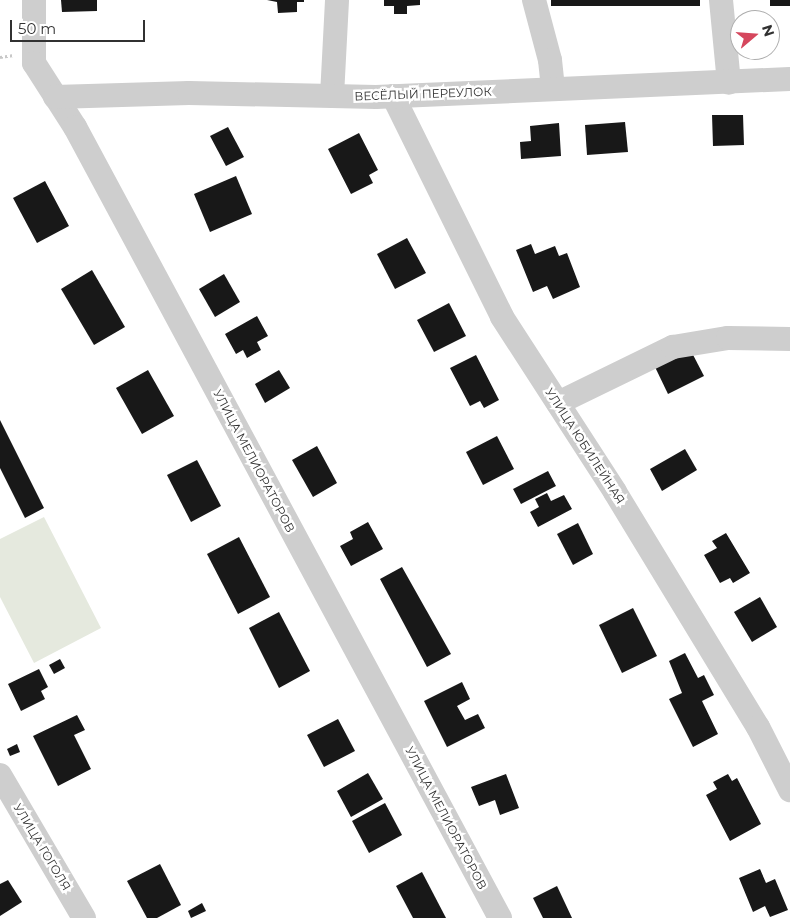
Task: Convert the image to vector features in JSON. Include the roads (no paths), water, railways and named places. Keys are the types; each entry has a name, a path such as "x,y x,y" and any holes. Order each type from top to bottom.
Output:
{"street":[{"name":"УЛИЦА МЕЛИОРАТОРОВ","path":"34,0 34,63 55,97 500,918"},
{"path":"332,96 337,0"},
{"path":"534,0 550,60 553,90"},
{"path":"721,0 729,83"},
{"name":"ВЕСЁЛЫЙ ПЕРЕУЛОК","path":"55,97 393,96 729,83 790,78"},
{"name":"УЛИЦА ЮБИЛЕЙНАЯ","path":"393,96 502,317 558,403 753,719 790,790"},
{"path":"558,403 673,347 728,338 790,340"},
{"name":"УЛИЦА ГОГОЛЯ","path":"0,775 84,918"}]}
